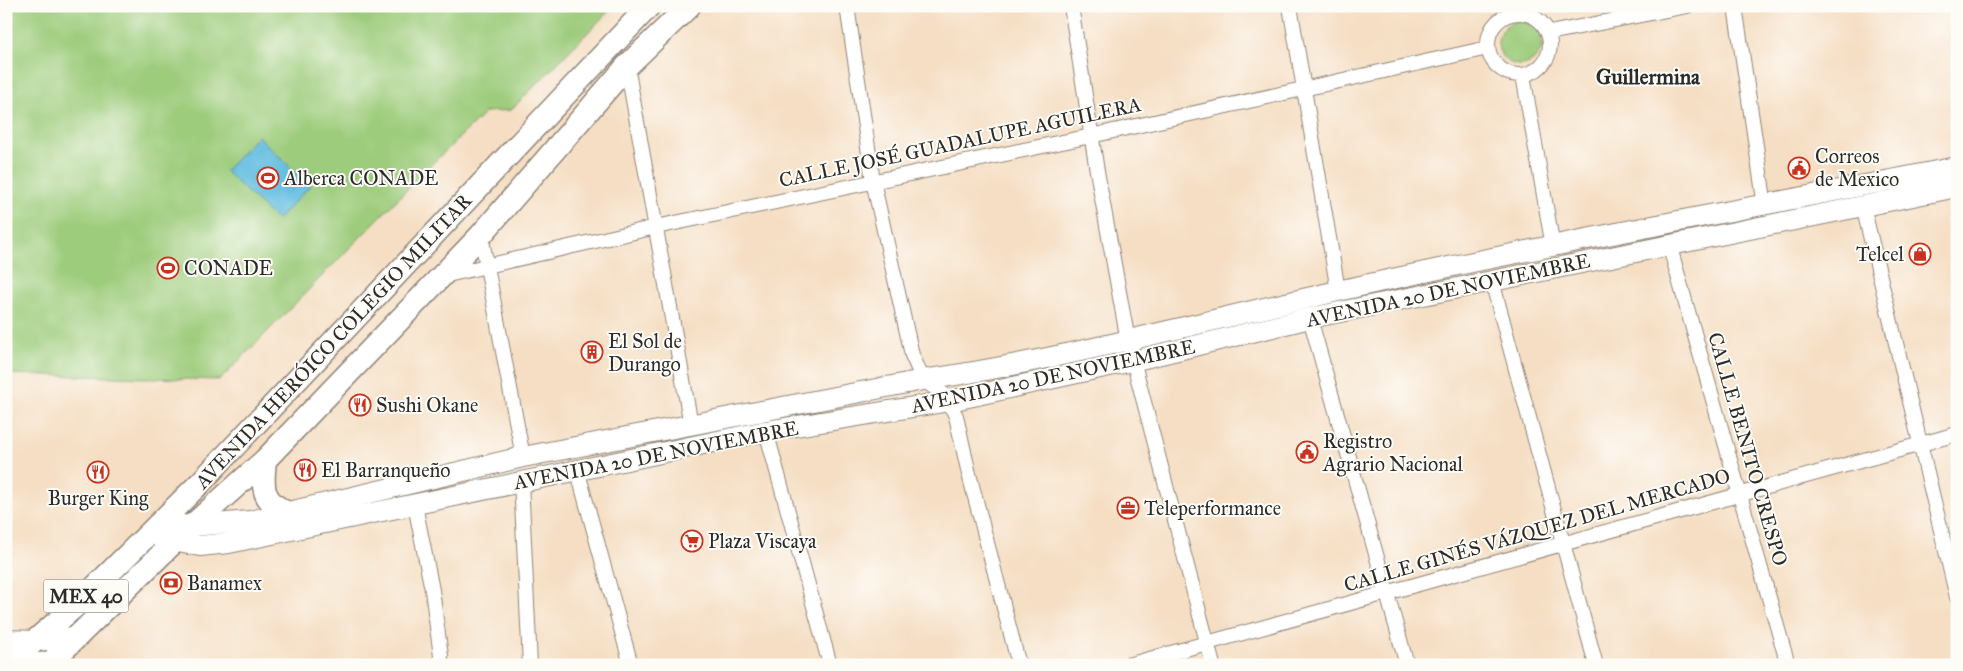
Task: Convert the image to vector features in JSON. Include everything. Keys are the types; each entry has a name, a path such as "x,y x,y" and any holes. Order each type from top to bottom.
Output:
{"main road":[{"name":"AVENIDA HERÓICO COLEGIO MILITAR","path":"7,665 36,641 154,530 649,6"},
{"name":"AVENIDA HERÓICO COLEGIO MILITAR","path":"49,663 174,542 265,460 442,277 481,235 627,66 689,6"},
{"name":"AVENIDA 20 DE NOVIEMBRE","path":"154,530 174,542 214,546 298,517 523,456 923,380 970,373 1128,341 1338,291 1957,167"},
{"name":"AVENIDA 20 DE NOVIEMBRE","path":"154,530 415,505 577,469 766,431 950,401 1132,361 1310,318 1957,187"},
{"path":"265,460 264,485 268,499 276,508 298,517"},
{"path":"6,640 36,641 76,637"},
{"path":"18,665 49,663"}],"street":[{"path":"847,6 872,181 912,355 923,380 950,401 956,416 969,474 1019,665"},
{"path":"1071,6 1091,136 1132,361 1214,665"},
{"path":"1290,6 1338,291"},
{"path":"1549,33 1687,6"},
{"path":"1735,6 1765,206"},
{"path":"1511,10 1534,16 1549,33 1550,52 1546,60 1532,73 1523,75 1504,71 1490,57 1488,39 1496,22 1511,10"},
{"name":"CALLE JOSÉ GUADALUPE AGUILERA","path":"442,277 486,265 656,227 1091,136 1488,48"},
{"path":"627,66 691,425"},
{"path":"1523,75 1553,247"},
{"path":"1863,206 1957,597"},
{"path":"481,235 523,456"},
{"name":"CALLE BENITO CRESPO","path":"1669,244 1788,665"},
{"path":"1492,281 1596,665"},
{"path":"1310,318 1407,665"},
{"path":"766,431 830,665"},
{"name":"CALLE GINÉS VÁZQUEZ DEL MERCADO","path":"1128,665 1957,434"},
{"path":"577,469 631,665"},
{"path":"521,482 530,665"},
{"path":"415,505 432,590 441,656 440,665"}],"green space":[{"name":"CONADE","path":"6,6 614,6 511,110 486,112 433,163 220,380 6,374"},
{"path":"1524,21 1536,27 1541,35 1541,51 1536,59 1528,64 1516,65 1504,59 1499,51 1498,39 1504,27 1512,22"}],"water":[{"name":"Alberca CONADE","path":"258,136 310,186 277,220 225,171"}],"place":[{"name":"Correos de Mexico","path":"1799,168"},
{"name":"Alberca CONADE","path":"268,178"},
{"name":"Telcel","path":"1920,254"},
{"name":"CONADE","path":"168,268"},
{"name":"El Sol de Durango","path":"592,352"},
{"name":"Sushi Okane","path":"360,405"},
{"name":"Registro Agrario Nacional","path":"1307,452"},
{"name":"El Barranqueño","path":"305,470"},
{"name":"Burger King","path":"98,472"},
{"name":"Teleperformance","path":"1128,508"},
{"name":"Plaza Viscaya","path":"692,541"},
{"name":"Banamex","path":"171,583"}],"district":[{"name":"Guillermina","path":"1648,77"}]}
